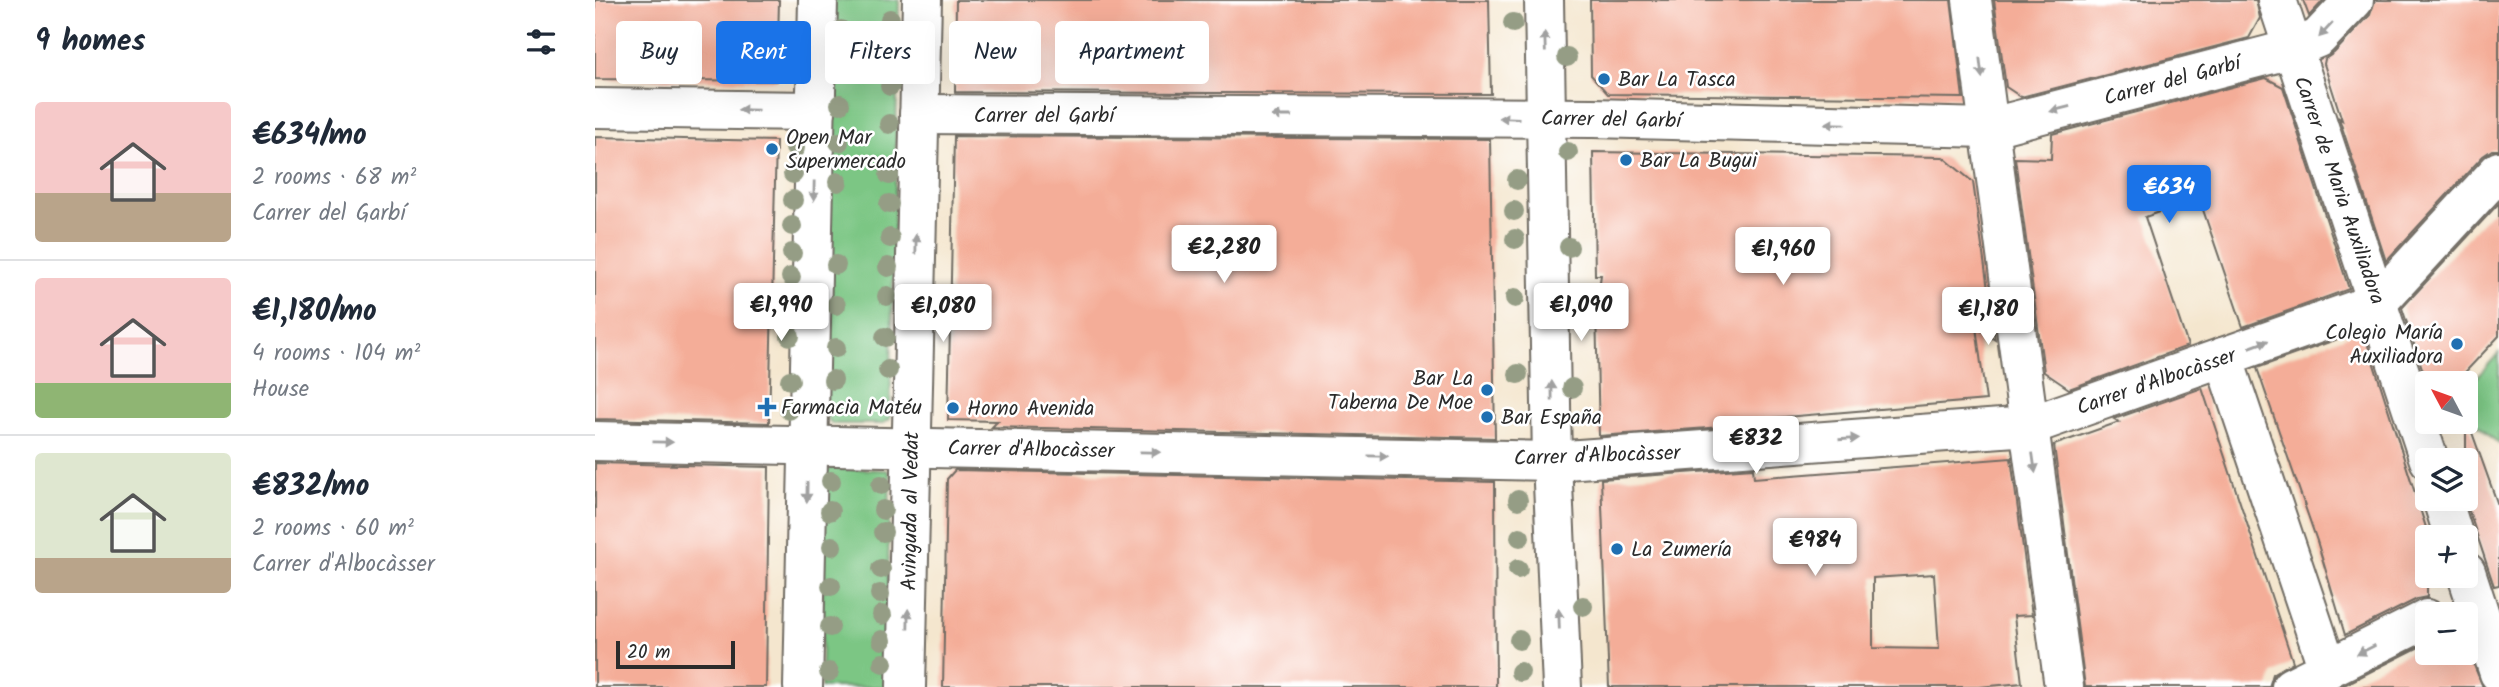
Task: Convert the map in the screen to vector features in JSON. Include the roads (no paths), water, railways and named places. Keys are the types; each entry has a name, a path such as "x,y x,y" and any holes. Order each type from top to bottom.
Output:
{"street":[{"path":"803,687 818,0"},
{"name":"Avinguda al Vedat","path":"906,687 922,0"},
{"path":"1544,0 1552,461 1562,687"},
{"path":"1972,0 2064,687"},
{"name":"Carrer de Maria Auxiliadora","path":"2277,0 2425,448"},
{"name":"Carrer del Garbí","path":"919,114 1593,118 1988,128 2292,49 2318,38 2354,0"},
{"path":"595,108 816,111"},
{"name":"Carrer d'Albocàsser","path":"911,447 1552,461 2029,426 2378,302 2499,172"},
{"path":"2223,357 2328,669"},
{"name":"Avinguda al Vedat","path":"595,441 911,447"},
{"path":"2453,602 2479,583 2499,673"},
{"path":"2291,687 2415,625"}],"place":[{"name":"Bar La Tasca","path":"1604,79"},
{"name":"Open Mar Supermercado","path":"772,149"},
{"name":"Bar La Bugui","path":"1626,160"},
{"name":"Colegio María Auxiliadora","path":"2457,344"},
{"name":"Bar La Taberna De Moe","path":"1487,390"},
{"name":"Farmacia Matéu","path":"767,407"},
{"name":"Horno Avenida","path":"953,408"},
{"name":"Bar España","path":"1487,417"},
{"name":"La Zumería","path":"1617,549"}]}
